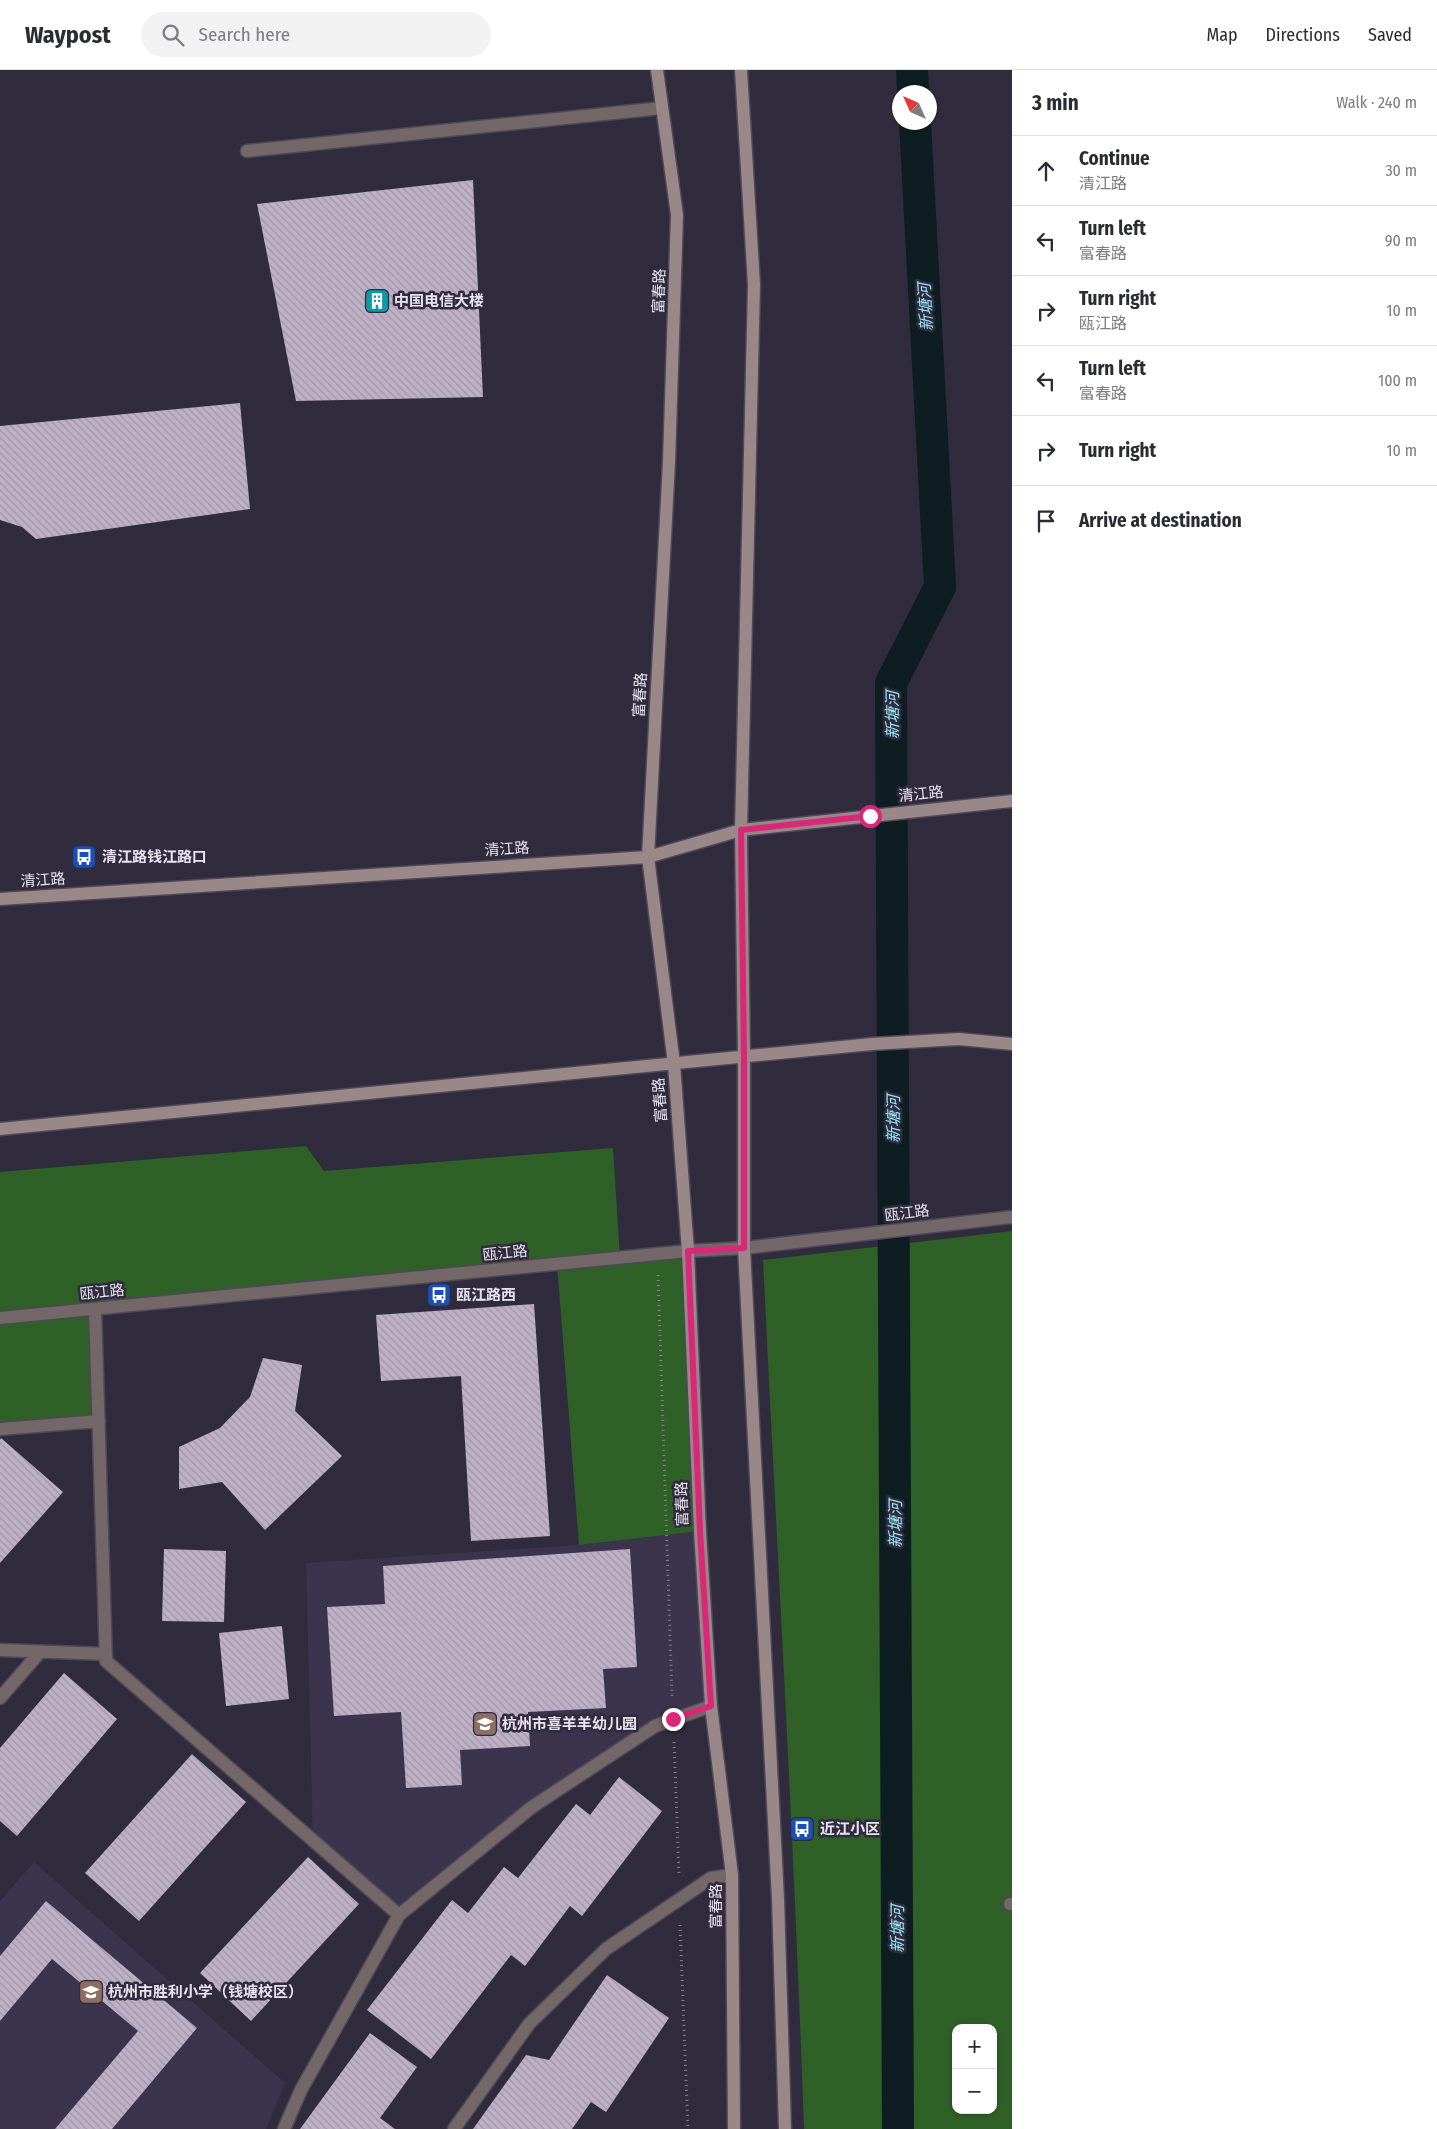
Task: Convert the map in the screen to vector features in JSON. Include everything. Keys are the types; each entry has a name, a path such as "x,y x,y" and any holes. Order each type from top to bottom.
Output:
{"main road":[{"name":"富春路","path":"657,70 677,215 669,462 648,857 674,1064 688,1251 700,1531 711,1706 732,1875 734,2129"},
{"path":"740,70 754,285 741,830 744,1248 778,1900 785,2129"},
{"name":"清江路","path":"0,899 648,857 741,830 1012,801"},
{"path":"0,1129 872,1044 959,1039 1012,1044"}],"street":[{"path":"247,151 662,108"},
{"name":"瓯江路","path":"0,1318 688,1251 744,1248 1012,1217"},
{"path":"95,1309 106,1661 400,1915"},
{"path":"0,1429 99,1421"},
{"path":"0,1650 106,1654"},
{"path":"0,1698 40,1652"},
{"path":"284,2129 301,2090 400,1915 532,1807 655,1726 711,1706"},
{"path":"454,2129 529,2024 606,1949 711,1878 732,1875"}],"path":[{"path":"657,1254 688,2129"}],"shaded area":[{"name":"杭州市喜羊羊幼儿园","path":"700,1531 711,1706 655,1726 532,1807 399,1915 313,1840 306,1563 579,1545"},
{"name":"杭州市胜利小学（钱塘校区）","path":"34,1862 285,2083 266,2129 0,2129 0,1901"}],"green space":[{"path":"306,1146 324,1171 613,1148 620,1257 688,1251 700,1531 579,1545 557,1264 96,1309 99,1421 0,1429 0,1172"},
{"path":"1012,1231 1012,2129 804,2129 763,1260"}],"building":[{"name":"中国电信大楼","path":"473,180 483,397 296,401 257,204"},
{"path":"240,403 250,509 36,539 22,527 0,520 0,426"},
{"path":"534,1304 550,1536 471,1541 461,1376 381,1381 376,1315"},
{"path":"263,1358 302,1365 295,1411 342,1456 265,1530 222,1482 179,1489 179,1447 220,1428 250,1397"},
{"path":"1,1438 63,1492 0,1563 0,1440"},
{"path":"164,1549 226,1551 224,1622 162,1621"},
{"path":"630,1549 637,1667 603,1669 606,1708 528,1712 530,1746 460,1750 462,1785 406,1788 401,1712 334,1716 327,1607 385,1604 383,1566"},
{"path":"282,1626 289,1699 226,1706 219,1633"},
{"path":"64,1673 117,1719 17,1836 0,1821 0,1748"},
{"path":"192,1754 246,1802 139,1921 85,1873"},
{"path":"619,1777 662,1811 582,1916 570,1906 525,1966 511,1955 431,2059 367,2010 452,1900 468,1913 504,1867 518,1878 576,1804 590,1815"},
{"path":"308,1857 359,1904 251,2021 200,1973"},
{"path":"46,1901 197,2028 112,2129 55,2129 138,2031 52,1959 0,2021 0,1956"},
{"path":"607,1975 669,2018 606,2112 591,2102 572,2129 473,2129 526,2055 549,2060"},
{"path":"370,2033 417,2067 380,2118 395,2129 300,2129"}],"waterway":[{"name":"新塘河","path":"912,70 913,85"},
{"name":"新塘河","path":"898,2129 891,683 940,587 915,130"}],"place":[{"name":"中国电信大楼","path":"377,301"},
{"name":"清江路钱江路口","path":"84,857"},
{"name":"瓯江路西","path":"439,1295"},
{"name":"杭州市喜羊羊幼儿园","path":"485,1724"},
{"name":"近江小区","path":"802,1829"},
{"name":"杭州市胜利小学（钱塘校区）","path":"91,1992"}],"route":[{"path":"673,1719 711,1706 700,1531 688,1251 744,1248 741,830 870,816"}]}
